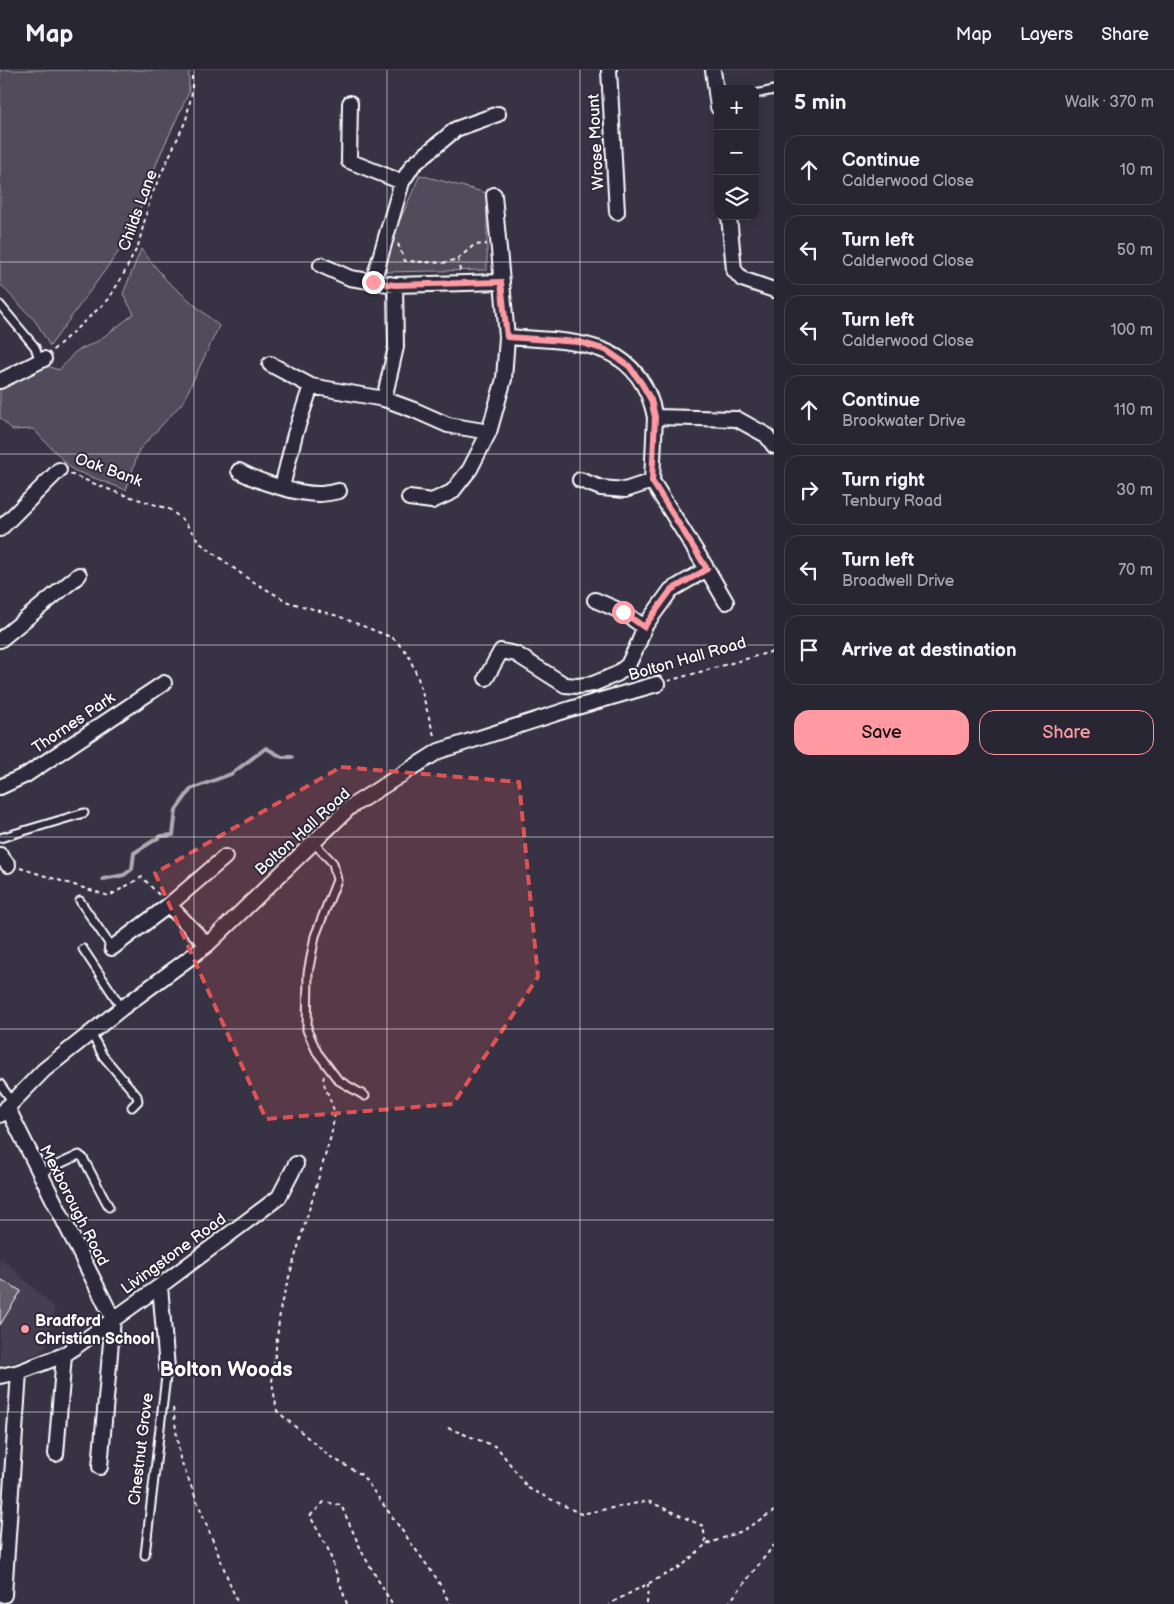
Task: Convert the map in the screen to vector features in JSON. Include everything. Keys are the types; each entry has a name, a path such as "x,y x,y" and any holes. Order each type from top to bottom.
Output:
{"street":[{"name":"Wrose Mount","path":"608,70 617,212"},
{"path":"714,70 716,85"},
{"path":"350,103 349,161 402,182"},
{"path":"373,282 402,182 413,165 456,129 498,114"},
{"path":"410,498 432,501 452,492 470,470 489,432 504,379 507,337 494,195"},
{"path":"729,220 734,270 742,279 774,290"},
{"path":"321,265 350,278 395,285 501,282"},
{"path":"384,399 396,347 395,285"},
{"path":"507,337 579,342 606,350 629,366 651,400 655,417 652,481 726,602"},
{"path":"0,381 41,360"},
{"path":"270,364 311,386 384,399 448,425 489,432"},
{"path":"282,487 294,434 311,386"},
{"path":"655,417 737,419 766,435 774,446"},
{"name":"Oak Bank","path":"0,529 59,470"},
{"path":"239,471 252,478 294,491 320,494 339,491"},
{"path":"580,480 602,488 625,490 652,481"},
{"path":"486,678 501,651 516,654 565,685 593,684 617,674 628,665 644,627 671,590 707,569"},
{"path":"0,640 79,575"},
{"path":"595,600 623,612 644,627"},
{"name":"Thornes Park","path":"0,787 26,775 164,682"},
{"name":"Bolton Hall Road","path":"6,1108 44,1070 122,1008 207,945 350,807 439,751 570,709 657,684"},
{"path":"112,948 169,905 225,857"},
{"path":"169,905 207,945"},
{"name":"Mexborough Road","path":"6,1108 113,1319"},
{"name":"Livingstone Road","path":"0,1376 19,1372 64,1355 160,1286 279,1196 296,1164"},
{"name":"Chestnut Grove","path":"160,1286 167,1368"},
{"path":"100,1467 113,1319"},
{"path":"56,1454 64,1355"},
{"path":"4,1595 19,1372"}],"lane":[{"path":"759,93 774,90"},
{"path":"0,305 34,347 41,360"},
{"path":"0,838 84,813"},
{"path":"313,842 333,863 337,880 315,936 308,973 307,1030 317,1052 338,1080 365,1096"},
{"path":"80,901 112,948"},
{"path":"83,949 122,1008"},
{"path":"91,1033 103,1056 137,1096 138,1100 132,1107"},
{"path":"0,1084 6,1108"},
{"path":"40,1173 79,1155 83,1158 109,1207"},
{"name":"Chestnut Grove","path":"145,1555 167,1368"}],"path":[{"name":"Childs Lane","path":"41,360 108,300 122,277 138,246 150,196 186,120 192,92 192,70"},
{"path":"395,237 405,261 443,263 458,259 474,245 498,243"},
{"name":"Oak Bank","path":"59,470 118,493 169,509 184,521 200,543 247,578 288,602 338,616 393,638 408,654 418,678 439,751"},
{"name":"Bolton Hall Road","path":"657,684 774,651"},
{"path":"4,860 109,896 142,877 169,905"},
{"path":"324,1062 323,1081 335,1114 331,1136 282,1304 272,1382 277,1411 329,1456 362,1475 437,1579 450,1604"},
{"path":"172,1404 180,1458 238,1604"},
{"path":"448,1428 497,1447 528,1488 581,1514 648,1500 703,1526 706,1544"},
{"path":"347,1604 328,1549 310,1516 324,1502 341,1505 363,1554 392,1604"},
{"path":"608,1604 682,1566 706,1544 742,1531 774,1511"},
{"path":"728,1604 774,1545"},
{"path":"647,1604 648,1584"}],"highlighted area":[{"path":"341,767 519,782 538,977 453,1104 266,1119 155,873"}],"shaded area":[{"path":"0,70 189,70 189,92 159,157 130,236 50,346 36,322 0,284"},
{"path":"420,175 487,193 487,270 386,272 387,249"},
{"path":"141,249 167,281 219,326 183,402 139,450 126,490 73,470 33,429 13,430 0,418 0,387 47,366 59,370 75,352 98,341 134,314 123,294"},
{"name":"Bradford Christian School","path":"0,1257 55,1308 45,1350 15,1362 0,1365"}],"building":[{"path":"0,1279 21,1291 0,1325"}],"waterway":[{"path":"103,879 124,875 132,869 134,853 161,836 173,835 176,810 191,789 231,774 266,748 282,757 292,757"}],"place":[{"name":"Bradford Christian School","path":"25,1329"}],"district":[{"name":"Bolton Woods","path":"226,1369"}],"route":[{"path":"373,282 395,285 501,282 507,337 579,342 606,350 629,366 651,400 655,417 652,481 707,569 671,590 644,627 623,612"}]}
